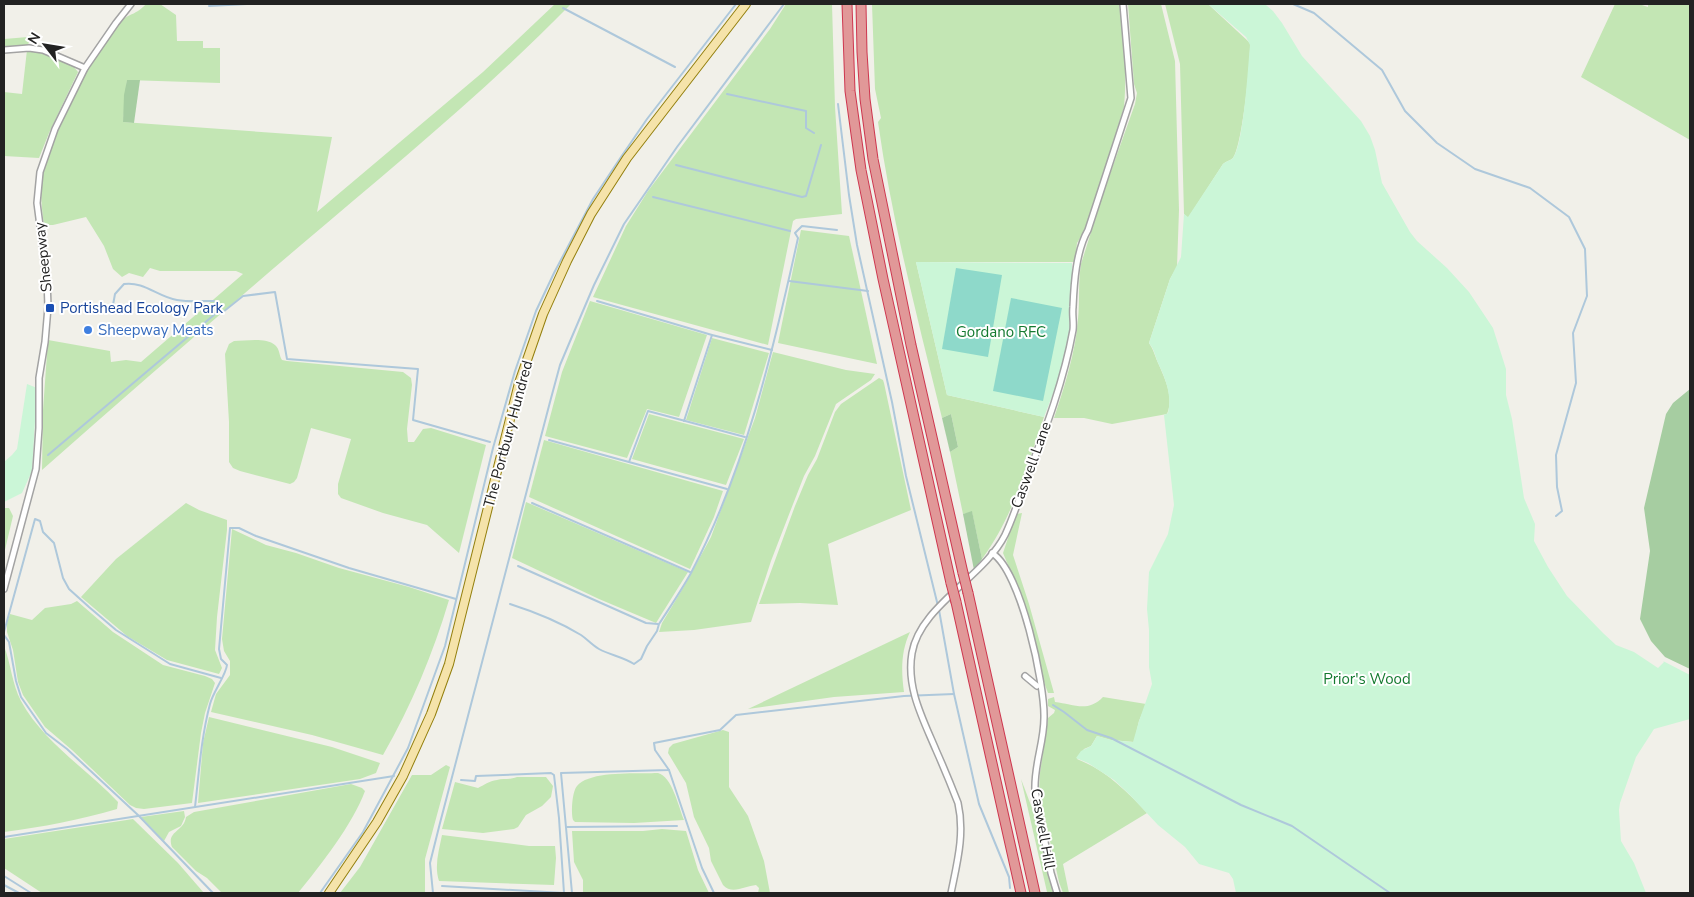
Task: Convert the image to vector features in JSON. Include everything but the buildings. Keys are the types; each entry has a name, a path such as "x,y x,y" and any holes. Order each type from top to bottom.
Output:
{"highway":[{"path":"847,4 850,91 861,170 883,279 1021,893"},
{"path":"860,4 864,80 873,159 907,325 1035,893"}],"main road":[{"name":"The Portbury Hundred","path":"329,893 377,822 403,776 431,714 449,664 519,382 543,314 567,261 591,214 627,158 746,4"}],"street":[{"name":"Sheepway","path":"4,589 36,469 39,378 48,307 47,279 37,190 40,172 55,129 85,68 131,4"},
{"name":"Caswell Lane","path":"951,893 961,836 961,817 958,803 945,769 916,701 911,682 912,650 919,635 934,613 947,598 974,574 1004,536 1046,428 1058,391 1073,329 1072,309 1076,268 1081,244 1088,230 1130,104 1132,92 1123,4"},
{"path":"4,50 29,48 43,50 85,68"},
{"name":"Caswell Hill","path":"992,553 1000,558 1006,568 1022,605 1040,675 1044,701 1044,719 1034,776 1035,790 1051,873 1057,893"},
{"path":"1037,686 1026,677 1040,675"}],"green space":[{"path":"146,4 160,4 176,15 177,41 203,41 203,48 220,48 220,83 127,80 123,122 332,137 317,212 483,72 555,4 571,4 439,128 42,470 43,410 48,340 110,351 111,362 126,360 141,362 243,274 236,271 160,271 150,268 143,277 129,273 122,277 113,269 104,246 86,217 53,225 44,225 41,196 42,179 52,143 68,106 87,71 115,27 124,18"},
{"path":"786,4 832,4 835,107 842,214 796,219 793,221 768,345 593,297 626,226 648,191 770,29"},
{"path":"872,4 1120,4 1122,10 1125,70 1124,107 1087,227 1077,243 1075,262 916,262 947,395 1044,417 1011,509 982,559 972,512 963,514 950,452 958,447 951,414 942,418 906,271 891,197 878,122 881,118 875,89"},
{"path":"1128,4 1161,4 1175,61 1179,210 1177,267 1170,279 1149,343 1166,382 1170,401 1169,408 1167,414 1112,424 1084,418 1054,418 1075,344 1079,312 1081,264 1104,191 1135,104 1137,93 1134,84"},
{"path":"1165,4 1208,4 1250,43 1245,103 1240,138 1236,151 1233,158 1223,164 1188,218 1184,214 1180,64"},
{"name":"Prior's Wood","path":"1208,4 1266,5 1282,23 1302,56 1361,121 1370,136 1375,150 1382,183 1410,232 1469,292 1493,328 1506,369 1506,395 1512,419 1524,498 1535,524 1534,541 1548,567 1567,596 1616,645 1634,652 1658,668 1663,661 1690,675 1690,719 1654,729 1636,757 1620,803 1621,841 1634,863 1646,893 1236,893 1233,879 1229,873 1199,864 1185,847 1158,825 1114,780 1088,763 1076,758 1081,751 1091,746 1097,736 1111,740 1133,742 1152,684 1149,667 1147,609 1149,572 1168,534 1174,505 1164,415 1168,413 1169,394 1164,376 1149,343 1170,279 1181,257 1184,214 1188,217 1223,164 1233,158 1237,150 1243,122 1248,70 1250,45 1246,37"},
{"path":"1615,4 1639,4 1648,7 1648,4 1690,4 1690,140 1581,77"},
{"path":"32,33 28,45 4,48 4,39 28,37"},
{"path":"27,50 62,59 78,72 39,158 4,156 4,92 22,94"},
{"path":"127,80 140,80 134,123 123,122 124,95"},
{"path":"801,230 849,236 877,364 778,343"},
{"name":"Gordano RFC","path":"916,262 1072,263 1072,289 1069,310 1071,323 1058,381 1044,417 947,395"},
{"path":"590,301 707,335 679,417 647,409 627,458 545,436 562,372"},
{"path":"712,338 769,353 744,435 686,420"},
{"path":"234,341 266,341 275,345 282,360 287,361 403,372 411,378 412,385 407,429 408,442 414,442 423,429 431,428 486,445 459,553 427,525 383,513 341,498 338,494 338,484 351,439 311,428 297,478 290,484 233,468 229,462 225,354 229,344"},
{"path":"773,352 846,370 875,374 871,380 836,404 788,517 751,622 694,630 659,632 662,623 711,537 755,418"},
{"path":"879,378 884,383 911,510 828,544 838,605 800,603 759,604 795,506 817,459 835,412 841,404"},
{"path":"27,384 37,388 32,471 22,493 4,502 4,462 17,449"},
{"path":"1690,389 1690,669 1665,657 1651,641 1640,619 1650,551 1644,508 1666,414 1673,403"},
{"path":"649,414 744,439 726,485 632,459"},
{"path":"951,414 958,447 950,452 942,418"},
{"path":"544,440 723,491 714,517 690,569 529,497"},
{"path":"526,502 688,572 656,623 599,599 512,558"},
{"path":"186,503 227,520 215,650 222,668 219,674 167,660 127,636 81,597 116,559"},
{"path":"4,508 9,508 13,516 4,554"},
{"path":"972,511 982,559 974,570 963,514"},
{"path":"1022,513 1013,555 1054,693 1048,693 1045,685 1021,596 1003,553 1016,514"},
{"path":"232,529 266,545 449,600 421,679 383,755 312,735 211,712 216,694 230,675 230,661 224,651 222,639"},
{"path":"77,601 113,632 163,665 205,676 212,679 215,683 205,713 201,733 192,803 144,809 130,805 45,727 23,695 18,682 13,650 7,632 10,614 32,620 45,608 71,604"},
{"path":"910,632 902,661 904,692 834,697 748,709"},
{"path":"4,646 18,694 30,716 53,742 118,802 117,809 61,823 4,832"},
{"path":"1054,697 1055,702 1080,706 1092,705 1103,697 1146,704 1139,721 1134,742 1111,740 1097,736 1091,746 1084,749 1077,759 1115,781 1147,813 1063,864 1069,893 1063,893 1059,882 1039,791 1048,718 1055,710 1048,706 1048,699"},
{"path":"209,717 332,747 380,763 376,773 360,779 198,803 203,743"},
{"path":"723,730 729,732 729,787 748,816 764,861 770,893 758,893 759,888 756,885 734,890 723,885 711,861 709,848 694,817 686,783 668,753 669,748 673,744"},
{"path":"446,765 450,767 425,859 425,893 340,893 360,867 412,775 431,775"},
{"path":"658,773 663,775 671,786 684,820 634,823 575,822 573,820 574,793 577,786 583,781 603,775"},
{"path":"546,777 553,786 551,797 542,806 526,815 518,827 483,833 442,829 455,782 478,788 499,779"},
{"path":"1021,779 1032,808 1054,893 1047,892"},
{"path":"351,784 365,791 360,804 335,844 298,893 222,893 172,847 171,838 173,834 182,826 186,817 194,812"},
{"path":"184,811 185,817 181,826 169,832 164,841 141,817"},
{"path":"133,819 178,863 204,893 42,893 4,868 4,839"},
{"path":"662,829 686,831 698,870 709,893 583,893 583,880 574,862 572,831 643,831"},
{"path":"442,835 529,846 555,846 554,885 439,881 437,864"}],"shaded area":[{"path":"956,268 1002,275 988,357 942,349"},
{"path":"1011,298 1062,308 1043,401 993,391"}],"waterway":[{"path":"209,6 247,4"},
{"path":"320,893 363,832 408,748 445,646 493,448 515,371 536,311 593,199 647,119 736,4"},
{"path":"433,893 430,863 560,365 594,285 624,224 677,147 784,4"},
{"path":"1293,4 1314,13 1382,70 1405,111 1437,143 1475,169 1530,188 1569,217 1585,249 1587,296 1573,333 1576,383 1556,455 1557,487 1562,511 1556,516"},
{"path":"563,8 675,67"},
{"path":"727,94 806,111 806,128 814,133"},
{"path":"838,104 857,245 892,402 906,476 938,606"},
{"path":"676,165 802,197 806,196 821,145"},
{"path":"653,197 790,231"},
{"path":"510,604 564,625 603,651 634,664 641,659 659,624 691,573 710,534 742,452 778,324 798,238 795,233 802,226 837,230"},
{"path":"789,281 868,291"},
{"path":"113,305 115,294 124,284 145,287 177,300 214,301"},
{"path":"218,307 223,312 243,296 275,292 287,359 418,369 413,420 490,442"},
{"path":"597,301 712,335 772,350"},
{"path":"48,455 221,309"},
{"path":"684,421 712,335"},
{"path":"629,462 648,411 745,437"},
{"path":"549,440 727,489"},
{"path":"532,503 690,572"},
{"path":"4,632 35,519 40,521 43,532 54,543 63,578 69,589 89,607 116,630 170,664 221,678"},
{"path":"195,807 204,730 212,699 227,665 221,659 219,649 230,528 239,528 256,536 349,568 456,599"},
{"path":"518,566 646,623 658,624"},
{"path":"939,610 954,694 979,804 1009,877 1010,888"},
{"path":"4,635 9,642 21,697 46,733 67,749 139,816 213,893"},
{"path":"572,893 561,773 669,770 655,750 654,743 720,730 736,715 904,696 954,694"},
{"path":"1053,705 1087,730 1111,738 1241,805 1292,826 1390,893"},
{"path":"669,770 702,868 714,893"},
{"path":"461,780 475,781 476,776 551,773 554,775 564,893"},
{"path":"4,837 394,776"},
{"path":"567,827 677,826"},
{"path":"4,876 31,893"},
{"path":"4,885 19,893"},
{"path":"442,886 564,893"}],"place":[{"name":"Portishead Ecology Park","path":"50,308"},
{"name":"Sheepway Meats","path":"88,330"}]}
